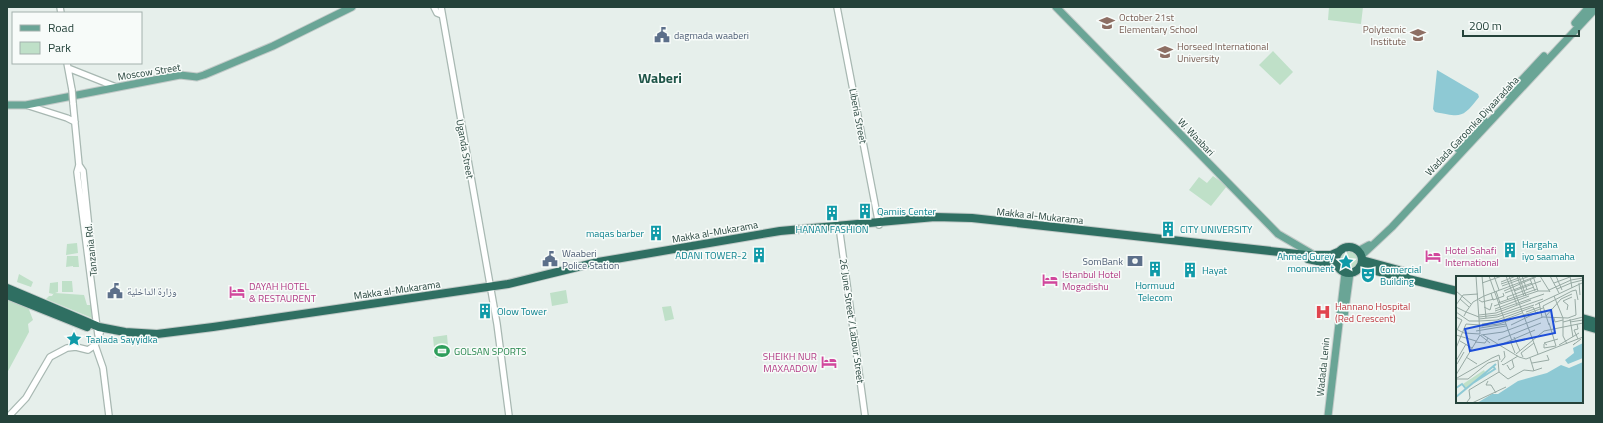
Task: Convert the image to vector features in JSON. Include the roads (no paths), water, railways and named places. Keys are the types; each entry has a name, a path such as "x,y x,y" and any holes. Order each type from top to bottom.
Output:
{"highway":[{"name":"Makka al-Mukarama","path":"40,305 98,330 128,337 155,338 358,307 490,289 661,253 839,228 935,217 972,218 1316,256 1335,254 1343,248 1349,247 1361,258"},
{"name":"Makka al-Mukarama","path":"878,224 938,222 983,224 1218,249 1310,260 1335,265"},
{"path":"1335,254 1335,265 1347,273 1361,258"},
{"path":"1361,258 1456,285"},
{"path":"1361,258 1456,291"},
{"path":"7,288 40,305"},
{"path":"7,294 40,305"},
{"path":"1583,318 1596,322"},
{"path":"1583,325 1596,329"}],"main road":[{"name":"Moscow Street","path":"7,105 26,105 180,75 197,77 273,46 352,7"},
{"name":"W. Waabari","path":"1056,7 1278,234 1335,265"},
{"name":"W. Waabari","path":"1062,7 1281,231 1306,246 1335,254"},
{"name":"Wadada Garoonka Diyaaradaha","path":"1361,258 1387,232 1589,7"},
{"name":"Wadada Garoonka Diyaaradaha","path":"1494,112 1596,8"},
{"name":"Wadada Lenin","path":"1328,416 1347,273"},
{"path":"1332,416 1347,273"}],"street":[{"path":"434,7 437,12 442,15"},
{"name":"Uganda Street","path":"441,7 497,324 509,416"},
{"name":"Liberia Street","path":"837,7 878,224"},
{"path":"67,65 116,87"},
{"name":"Tanzania Rd.","path":"67,65 72,90 79,165 83,171 85,219 98,330 95,345"},
{"path":"26,105 75,122"},
{"name":"26 June Street / Labour Street","path":"839,228 865,416"},
{"path":"9,416 26,398 50,356 62,349 76,347 88,350 95,345 103,368 109,416"}],"water":[{"path":"1437,70 1478,94 1479,97 1464,113 1460,115 1450,115 1435,112 1433,109"}],"place":[{"name":"October 21st Elementary School","path":"1107,23"},
{"name":"dagmada waaberi","path":"662,35"},
{"name":"Polytecnic Institute","path":"1418,35"},
{"name":"Horseed International University","path":"1165,52"},
{"name":"Qamiis Center","path":"865,211"},
{"name":"HANAN FASHION","path":"832,213"},
{"name":"CITY UNIVERSITY","path":"1168,229"},
{"name":"maqas barber","path":"656,233"},
{"name":"Hargaha iyo saamaha","path":"1510,250"},
{"name":"ADANI TOWER-2","path":"759,255"},
{"name":"Hotel Sahafi International","path":"1433,256"},
{"name":"Waaberi Police Station","path":"550,259"},
{"name":"SomBank","path":"1135,261"},
{"name":"Ahmed Gurey monument","path":"1346,262"},
{"name":"Hormuud Telecom","path":"1155,269"},
{"name":"Hayat","path":"1190,270"},
{"name":"Comercial Building","path":"1368,275"},
{"name":"Istanbul Hotel Mogadishu","path":"1050,280"},
{"name":"وزارة الداخلية","path":"115,291"},
{"name":"DAYAH HOTEL & RESTAURENT","path":"237,292"},
{"name":"Olow Tower","path":"485,311"},
{"name":"Hannano Hospital (Red Crescent)","path":"1323,312"},
{"name":"Taalada Sayyidka","path":"74,339"},
{"name":"GOLSAN SPORTS","path":"442,351"},
{"name":"SHEIKH NUR MAXAADOW","path":"829,362"}],"district":[{"name":"Waberi","path":"660,77"}]}
